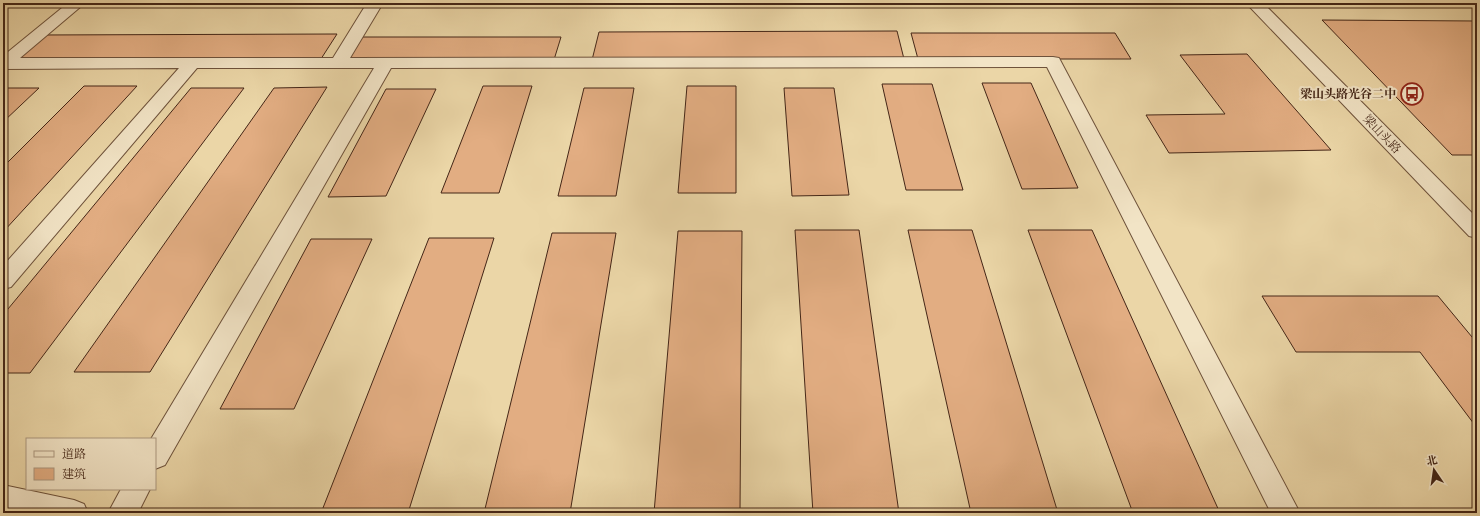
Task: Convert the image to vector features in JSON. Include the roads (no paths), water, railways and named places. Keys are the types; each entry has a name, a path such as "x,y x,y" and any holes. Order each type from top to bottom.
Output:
{"street":[{"path":"3,64 77,3"},
{"path":"338,63 375,3"},
{"name":"梁山头路","path":"1254,3 1477,231"},
{"path":"3,64 1053,62 1286,513"},
{"path":"3,281 192,63"},
{"path":"156,455 385,63"},
{"path":"122,513 135,490"},
{"path":"3,498 74,513"}],"place":[{"name":"梁山头路光谷二中","path":"1412,94"}]}
